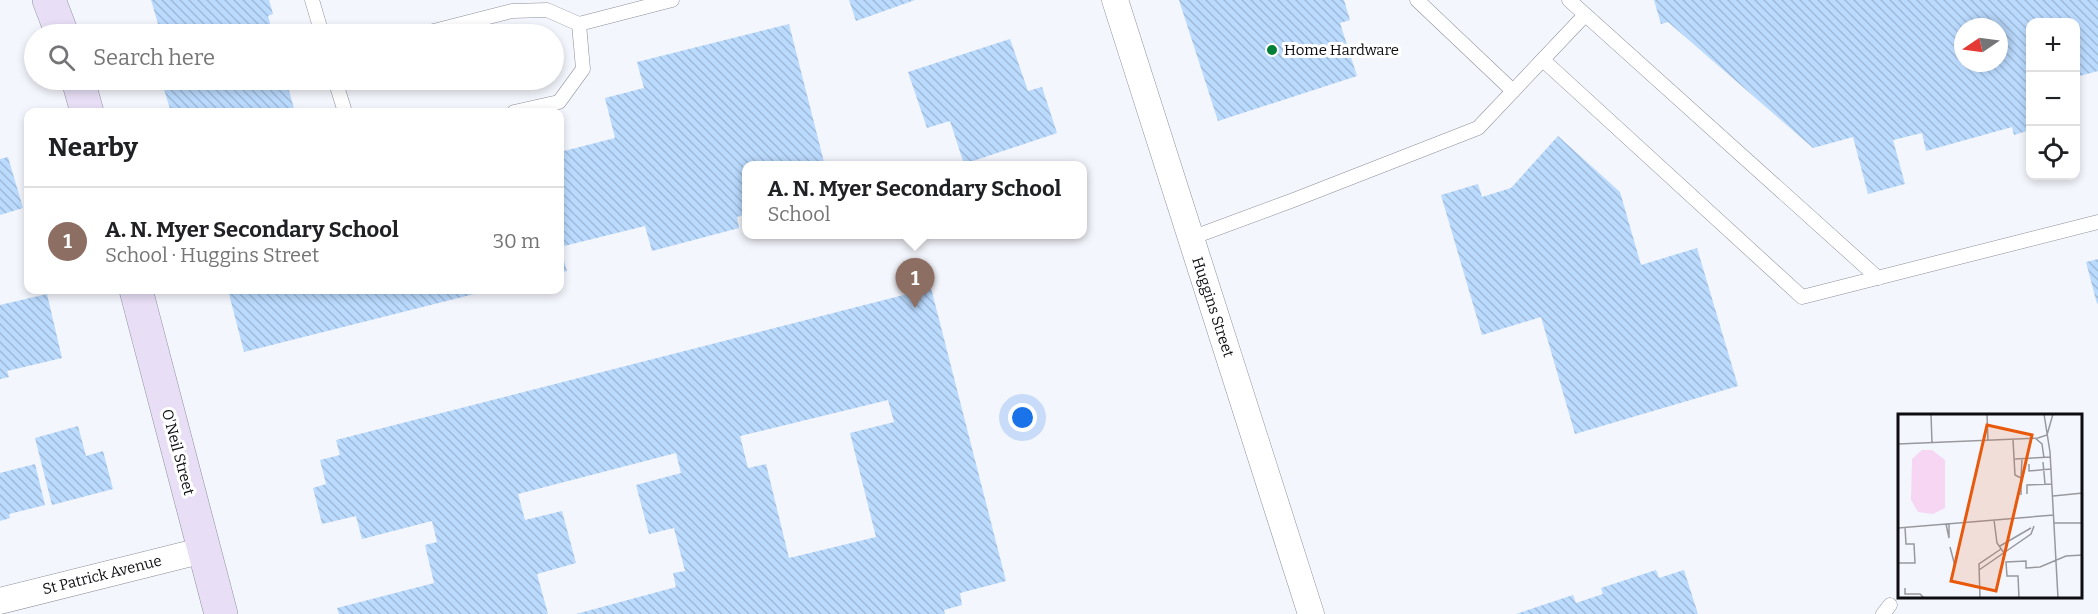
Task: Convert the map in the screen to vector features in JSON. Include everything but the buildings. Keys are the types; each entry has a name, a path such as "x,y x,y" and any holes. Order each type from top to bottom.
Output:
{"street":[{"path":"50,0 58,24"},
{"name":"Huggins Street","path":"1115,0 1311,614"},
{"path":"81,90 86,108"},
{"name":"O'Neil Street","path":"137,294 221,614"},
{"name":"St Patrick Avenue","path":"0,601 204,550"}],"lane":[{"path":"312,0 319,24"},
{"path":"461,24 512,11 547,9 579,24 631,6 672,0"},
{"path":"1417,0 1513,91"},
{"path":"1569,0 1878,278"},
{"path":"1191,238 1478,128 1585,15"},
{"path":"532,108 559,102 583,69 579,24"},
{"path":"1543,60 1802,297 2098,222"},
{"path":"338,90 344,108"}],"place":[{"name":"Home Hardware","path":"1272,50"},
{"name":"A. N. Myer Secondary School","path":"915,308"}]}
